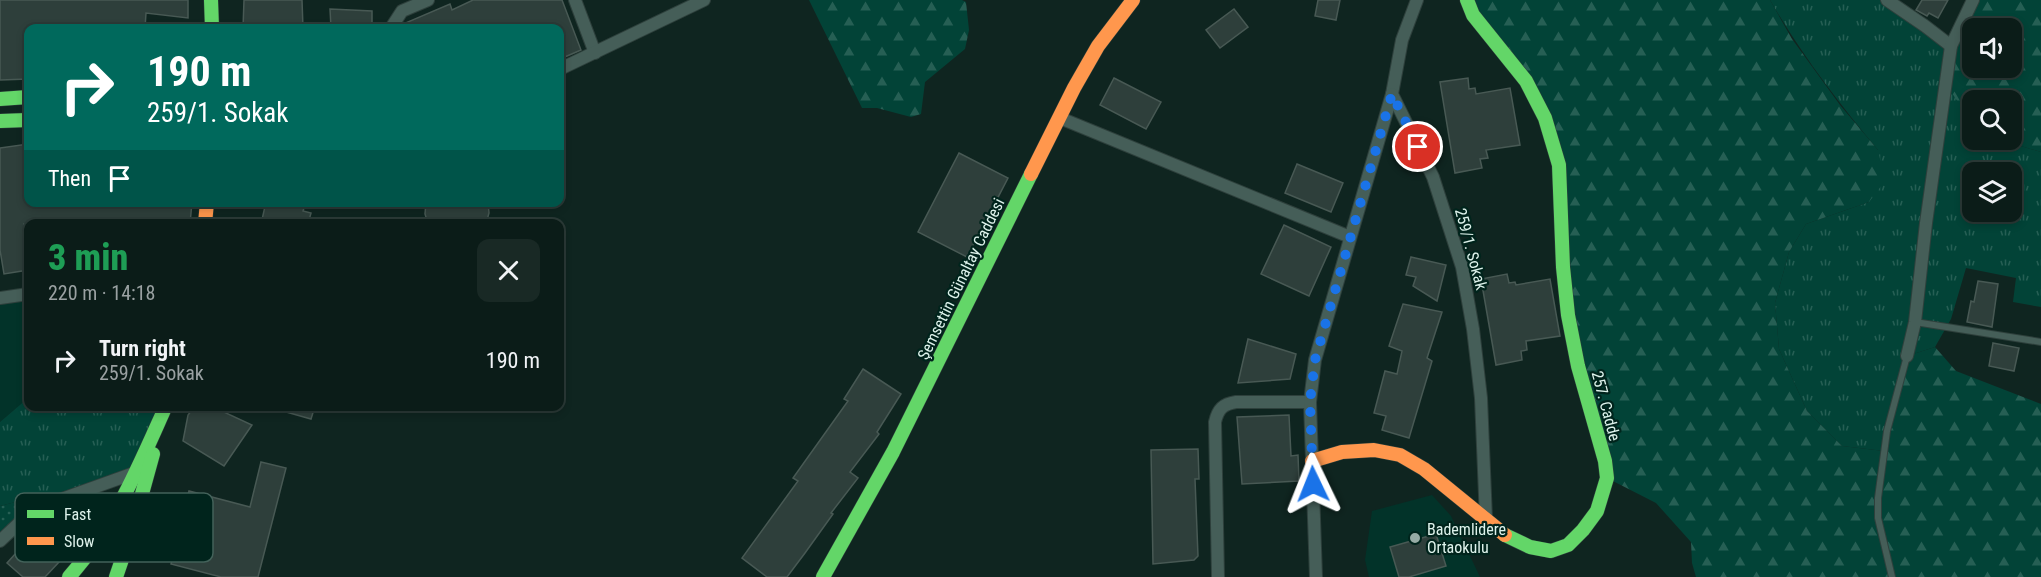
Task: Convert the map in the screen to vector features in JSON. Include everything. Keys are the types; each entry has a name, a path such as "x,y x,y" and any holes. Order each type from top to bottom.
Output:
{"street":[{"path":"211,0 212,24"},
{"path":"394,24 402,11 428,0"},
{"path":"575,0 595,53"},
{"path":"564,67 704,0"},
{"name":"Şemsettin Günaltay Caddesi","path":"823,577 893,452 1098,46 1133,0"},
{"path":"1316,577 1310,402 1315,360 1392,94 1402,40 1417,0"},
{"name":"257. Cadde","path":"1312,461 1342,452 1374,450 1400,455 1424,469 1509,538 1530,547 1551,551 1568,545 1597,511 1607,478 1605,460 1578,366 1568,315 1563,267 1559,165 1545,118 1526,81 1473,15 1467,0"},
{"path":"1887,0 1950,46"},
{"path":"1907,356 1915,322 1927,212 1950,46 1973,0"},
{"name":"259/1. Sokak","path":"1392,94 1433,177 1449,222 1461,267 1473,329 1481,398 1486,519"},
{"path":"0,99 24,97"},
{"path":"1060,118 1350,237"},
{"path":"0,121 24,120"},
{"path":"0,298 24,295"},
{"path":"1218,577 1215,422 1217,412 1225,404 1236,402 1310,402"},
{"path":"126,493 163,411"},
{"path":"142,493 164,411"},
{"path":"78,493 136,472"},
{"path":"0,541 15,527"},
{"path":"69,577 82,562"},
{"path":"116,577 121,562"}],"lane":[{"path":"1915,322 2041,342"},
{"path":"1892,577 1878,518 1878,498 1887,431 1907,356"}],"shaded area":[{"path":"24,295 24,401 0,422 0,298"},
{"name":"Bademlidere Ortaokulu","path":"1432,495 1451,516 1480,577 1369,577 1365,560 1372,511"}],"green space":[{"path":"809,0 962,0 966,2 969,30 965,49 925,82 921,114 911,117 877,108 862,108"},
{"path":"1467,0 1770,0 1792,39 1840,105 1878,150 1885,181 1869,202 1806,224 1789,252 1775,303 1779,349 1807,411 1842,446 1884,451 1907,356 1935,347 1956,371 2041,404 2041,577 1696,577 1692,563 1691,542 1656,503 1607,478 1578,366 1561,206 1545,118"},
{"path":"1770,0 1887,0 1951,46 1962,108 1962,150 2022,150 2022,146 2041,152 2041,307 2013,302 2016,278 1966,268 1951,319 1935,347 1907,356 1884,451 1842,446 1807,411 1779,349 1775,303 1789,252 1806,224 1869,202 1878,150 1794,39"},
{"path":"1973,0 2041,0 2041,152 2022,146 2022,90 1962,90 1962,106 1946,80 1948,64 1962,27 1962,78 2022,78 2022,18 1966,18"},
{"path":"24,401 24,411 163,411 137,472 79,493 15,493 15,502 0,506 0,422"},
{"path":"15,502 15,527 0,541 0,506"}],"building":[{"path":"0,0 188,0 188,18 146,13 145,24 24,24 24,79 0,80"},
{"path":"244,0 302,0 303,24 243,24"},
{"path":"473,0 562,0 581,50 564,57 564,24 403,24 450,4 452,10"},
{"path":"1318,0 1340,0 1336,20 1315,16"},
{"path":"1922,0 1948,0 1938,18 1929,13 1927,16 1916,10"},
{"path":"330,9 372,11 372,24 331,24"},
{"path":"1234,9 1248,27 1220,48 1206,30"},
{"path":"1114,78 1161,102 1146,129 1100,105"},
{"path":"1468,78 1469,89 1475,88 1476,94 1510,88 1520,145 1486,150 1488,158 1480,159 1482,168 1455,173 1440,82"},
{"path":"24,145 24,207 192,207 190,219 24,219 24,271 4,274 0,250 0,148"},
{"path":"959,153 1008,178 967,257 918,232"},
{"path":"1297,164 1343,183 1331,212 1285,193"},
{"path":"265,207 304,207 303,211 311,213 309,219 262,219"},
{"path":"426,207 488,207 489,213 487,219 426,219"},
{"path":"1284,225 1331,247 1309,296 1261,274"},
{"path":"1411,257 1446,265 1437,301 1413,286 1416,277 1406,275"},
{"path":"1507,274 1509,283 1515,282 1516,285 1550,279 1560,336 1526,341 1527,350 1521,351 1522,360 1496,365 1481,279"},
{"path":"1978,281 1998,284 1992,327 1967,322"},
{"path":"1403,304 1442,312 1427,358 1432,361 1409,438 1382,430 1386,416 1374,413 1385,371 1397,374 1402,351 1389,346"},
{"path":"1248,339 1296,354 1290,379 1238,383"},
{"path":"1993,343 2019,348 2014,371 1989,366"},
{"path":"863,369 901,394 877,432 879,434 850,472 858,478 831,513 833,514 805,553 787,577 767,577 742,558 798,481 793,478 848,401 844,399"},
{"path":"191,411 222,411 252,425 224,466 183,441 188,415"},
{"path":"283,411 313,411 311,419"},
{"path":"1289,415 1291,456 1298,455 1299,481 1242,484 1237,417"},
{"path":"1198,449 1199,479 1195,479 1198,556 1194,560 1153,564 1151,450"},
{"path":"261,462 286,468 258,577 221,577 171,564 171,562 213,562 213,497 250,507"},
{"path":"1436,534 1446,566 1409,577 1399,577 1390,547"},
{"path":"15,554 15,562 59,562 45,577 23,577 7,563"}],"traffic: fast":[{"path":"211,0 212,24"},
{"path":"1467,0 1473,15 1526,81 1545,118 1559,165 1563,267 1568,315 1578,366 1605,461 1607,478 1597,511 1568,545 1551,551 1530,547 1505,535"},
{"path":"0,99 24,97"},
{"path":"0,121 24,120"},
{"path":"823,577 893,452 1031,174"},
{"path":"126,493 164,411"},
{"path":"142,493 153,454"},
{"path":"69,577 82,562"},
{"path":"116,577 121,562"}],"traffic: slow":[{"path":"1031,174 1098,46 1133,0"},
{"path":"205,219 207,207"},
{"path":"1312,461 1342,452 1374,450 1400,455 1424,469 1505,535"}],"place":[{"name":"Bademlidere Ortaokulu","path":"1415,538"}],"route":[{"path":"1313,484 1310,402 1315,360 1392,94 1418,147"}]}
